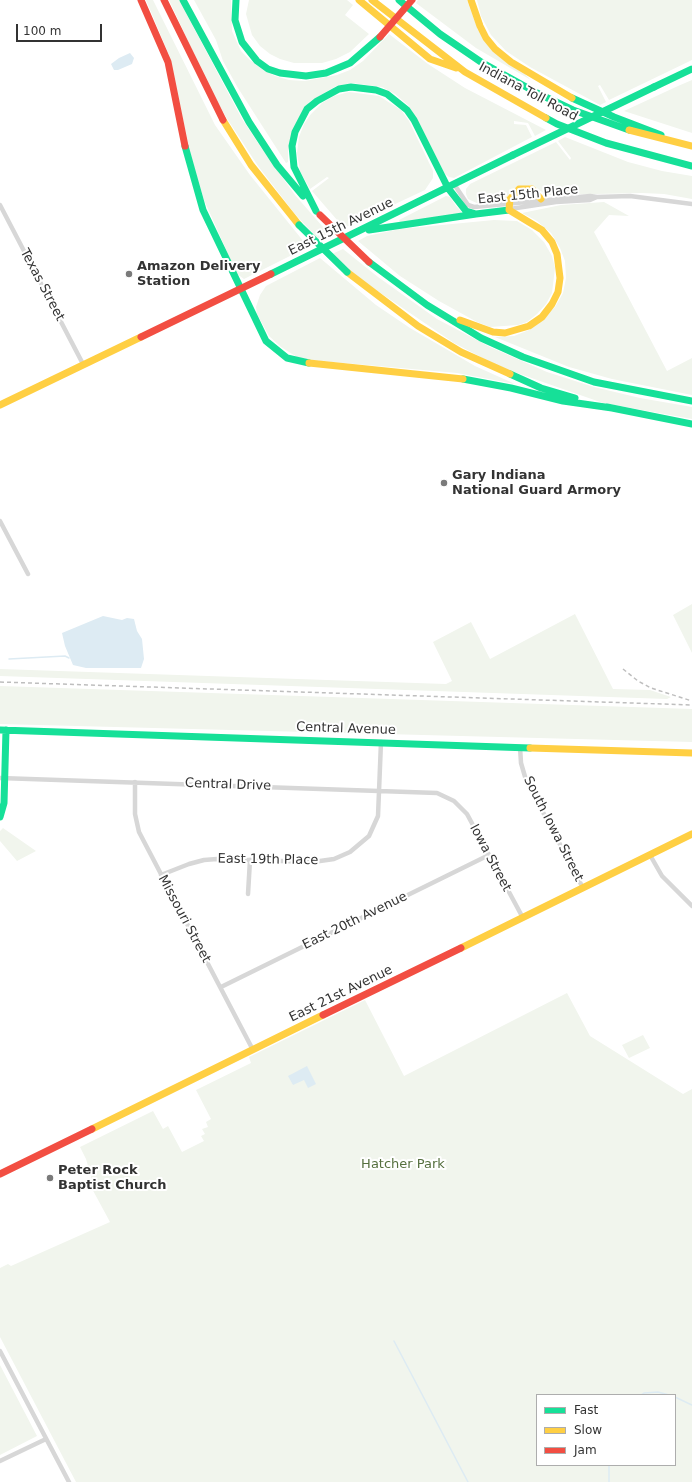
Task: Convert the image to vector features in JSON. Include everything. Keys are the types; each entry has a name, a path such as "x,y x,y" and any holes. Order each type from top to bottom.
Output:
{"main road":[{"path":"141,0 168,62 174,85 188,161 196,190 216,240 240,290 266,341 276,350 287,358 300,362 459,378 511,388 563,401 612,408 692,424"},
{"path":"159,0 180,34"},
{"path":"164,0 225,125 255,171 299,225 347,272 384,302 418,326 461,352 541,388 612,408"},
{"path":"183,0 249,122 277,165 318,213 370,262 427,305 481,338 557,370 594,382 692,402"},
{"path":"236,0 235,20 242,42 257,61 268,69 280,73 306,76 326,73 355,60 412,0"},
{"path":"242,0 240,17 242,29 253,49 272,64 284,68 312,70 336,63 357,52 378,35 404,0"},
{"path":"359,0 405,40 430,59 465,72"},
{"name":"Indiana Toll Road","path":"372,0 465,72 557,124 606,143 692,166"},
{"name":"Indiana Toll Road","path":"399,0 440,34 481,62 512,80 580,112 621,128 692,146"},
{"path":"471,0 486,38 495,49 510,62 568,96 614,117 652,130 676,143"},
{"name":"East 15th Avenue","path":"0,405 240,290 513,155 692,69"},
{"path":"318,213 294,167 292,146 295,132 304,114 317,101 339,89 351,87 376,90 387,94 406,110 414,120 451,186"},
{"name":"East 15th Place","path":"451,186 461,206 466,211 476,214 509,207"},
{"path":"427,305 493,332 517,331 530,326 542,317 552,304 558,292 560,267 557,254 552,242 542,230 509,207 515,192 523,188 536,192 541,199"},
{"path":"361,231 476,214"},
{"path":"0,817 3,806 3,730"},
{"name":"Central Avenue","path":"3,730 692,753"},
{"name":"East 21st Avenue","path":"0,1174 692,834"}],"street":[{"name":"East 15th Place","path":"451,186 468,205 474,207 509,207 630,196 692,204"},
{"name":"East 15th Place","path":"509,207 541,199 590,196 598,198"},
{"name":"Texas Street","path":"0,205 83,364"},
{"path":"0,521 28,574"},
{"name":"East 19th Place","path":"161,875 204,860 313,862 334,859 350,852 364,842 373,829 379,809 381,742"},
{"name":"South Iowa Street","path":"520,747 526,780 583,888"},
{"name":"Central Drive","path":"2,778 432,792 454,801"},
{"name":"Missouri Street","path":"135,782 136,825 253,1050"},
{"name":"Iowa Street","path":"454,801 467,814 522,918"},
{"name":"East 20th Avenue","path":"221,987 489,855"},
{"path":"650,855 662,876 692,906"},
{"path":"248,894 250,860"},
{"path":"0,1351 69,1482"},
{"path":"0,1461 46,1438"}],"green space":[{"path":"146,0 153,0 215,125 250,175 308,247 244,279 237,274 204,200 191,156 169,55"},
{"path":"169,0 179,0 242,119 295,195 330,235 319,240 295,214 258,166 226,117 209,86"},
{"path":"194,0 231,0 232,31 241,51 263,70 275,76 289,80 305,81 337,75 350,70 363,61 389,34 428,64 465,88 546,130 535,136 528,123 514,121 514,124 526,125 532,137 454,178 449,177 445,174 409,106 395,94 382,87 352,83 336,86 309,102 288,150 288,162 286,163 238,88 223,61 216,40"},
{"path":"249,0 347,0 353,5 345,15 369,34 350,52 336,59 322,63 294,63 270,54 260,46 252,35 246,14"},
{"path":"418,0 467,0 478,30 531,80 476,48 416,3"},
{"path":"477,0 692,0 692,60 609,100 600,85 598,86 606,102 600,105 530,67 506,51 491,35 481,16"},
{"path":"692,80 692,133 624,111 678,86"},
{"path":"349,92 379,96 401,110 409,121 433,171 433,178 425,190 344,228 312,191 329,178 327,177 310,189 300,171 297,153 299,137 304,124 311,114 322,103 334,96"},
{"path":"565,137 628,162 662,171 692,176 692,199 664,194 642,193 548,195 530,185 506,201 481,205 468,199 466,189 470,184 556,142 570,160 571,158 558,141"},
{"path":"446,196 450,197 461,211 461,214 400,222 399,220"},
{"path":"604,202 629,216 609,215 594,232 667,371 692,358 692,395 612,379 569,367 495,337 514,336 529,330 555,307 563,293 566,278 565,261 560,248 551,233 537,221 522,213 561,205"},
{"path":"494,220 517,221 532,230 544,242 552,256 555,268 552,293 546,304 527,322 518,325 490,327 477,322 439,301 400,276 358,241 367,236 400,229"},
{"path":"343,249 378,277 437,319 490,347 547,372 594,387 640,398 692,407 692,419 603,403 500,367 454,343 363,281 332,254"},
{"path":"320,258 376,305 410,328 475,366 515,384 457,373 310,360 297,357 281,347 269,336 257,314 256,307 260,295 266,286"},
{"path":"692,604 692,653 673,615"},
{"path":"575,614 613,689 650,690 671,697 667,699 0,676 0,669 446,684 452,681 433,642 471,622 490,659"},
{"path":"0,686 692,709 692,742 0,724"},
{"path":"3,828 36,851 17,861 0,841 0,831"},
{"name":"Hatcher Park","path":"567,993 590,1036 683,1094 692,1089 692,1482 76,1482 0,1337 0,1268 8,1264 11,1266 110,1222 90,1185 91,1176 86,1159 80,1147 153,1111 163,1129 168,1126 182,1152 204,1141 201,1136 205,1134 202,1129 208,1127 206,1122 211,1119 196,1090 251,1063 249,1057 365,1000 404,1076"},
{"path":"643,1035 650,1048 629,1058 622,1045"},
{"path":"0,1365 37,1436 0,1455"}],"shaded area":[{"path":"130,53 134,58 132,64 118,70 114,70 111,64"},
{"path":"103,616 122,620 127,618 134,619 137,631 142,639 144,659 141,668 86,668 73,665 65,646 62,633"},
{"path":"307,1066 316,1084 308,1088 304,1080 293,1085 288,1076"}],"waterway":[{"path":"9,659 65,656 69,658"},
{"path":"394,1341 468,1482"},
{"path":"642,1394 658,1392 665,1394"},
{"path":"676,1397 692,1405"},
{"path":"609,1466 609,1482"}],"railway":[{"path":"623,669 638,681 651,688 692,701"},
{"path":"0,682 692,705"}],"traffic: fast":[{"path":"183,0 249,122 277,165 303,196"},
{"path":"236,0 235,20 242,42 257,61 268,69 280,73 306,76 326,73 350,63 380,37"},
{"path":"399,0 440,34 481,62 537,93 573,110 629,130"},
{"path":"654,87 692,69"},
{"path":"316,211 294,167 292,146 295,132 307,109 317,101 339,89 351,87 376,90 387,94 407,110 414,120 448,188"},
{"path":"513,155 654,87"},
{"path":"572,98 614,117 661,135"},
{"path":"546,118 557,124 606,143 692,166"},
{"path":"185,146 203,210 266,341 287,358 309,363"},
{"path":"271,274 513,155"},
{"path":"448,188 466,211 476,214 509,210"},
{"path":"369,230 476,214"},
{"path":"299,225 347,272"},
{"path":"369,262 427,305 481,338 523,357 594,382 692,401"},
{"path":"510,374 541,388 575,398"},
{"path":"463,379 511,388 563,401 612,408"},
{"path":"607,407 692,424"},
{"path":"0,730 530,748"},
{"path":"0,817 4,803 6,730"}],"traffic: slow":[{"path":"359,0 430,59 456,68"},
{"path":"372,0 465,72 546,118"},
{"path":"471,0 480,26 486,38 495,49 511,62 572,98"},
{"path":"223,120 251,165 299,225"},
{"path":"629,130 692,146"},
{"path":"460,320 493,332 505,333 529,326 542,317 552,304 558,292 560,278 557,254 552,242 542,230 509,210 510,199 519,189 532,189 541,199"},
{"path":"347,272 418,326 461,352 510,374"},
{"path":"0,405 141,337"},
{"path":"309,363 463,379"},
{"path":"530,748 692,753"},
{"path":"461,948 692,834"},
{"path":"92,1129 323,1015"}],"traffic: jam":[{"path":"141,0 168,62 185,146"},
{"path":"164,0 223,120"},
{"path":"380,37 412,0"},
{"path":"320,215 369,262"},
{"path":"141,337 271,274"},
{"path":"323,1015 461,948"},
{"path":"0,1174 92,1129"}],"place":[{"name":"Amazon Delivery Station","path":"129,274"},
{"name":"Gary Indiana National Guard Armory","path":"444,483"},
{"name":"Peter Rock Baptist Church","path":"50,1178"}]}
